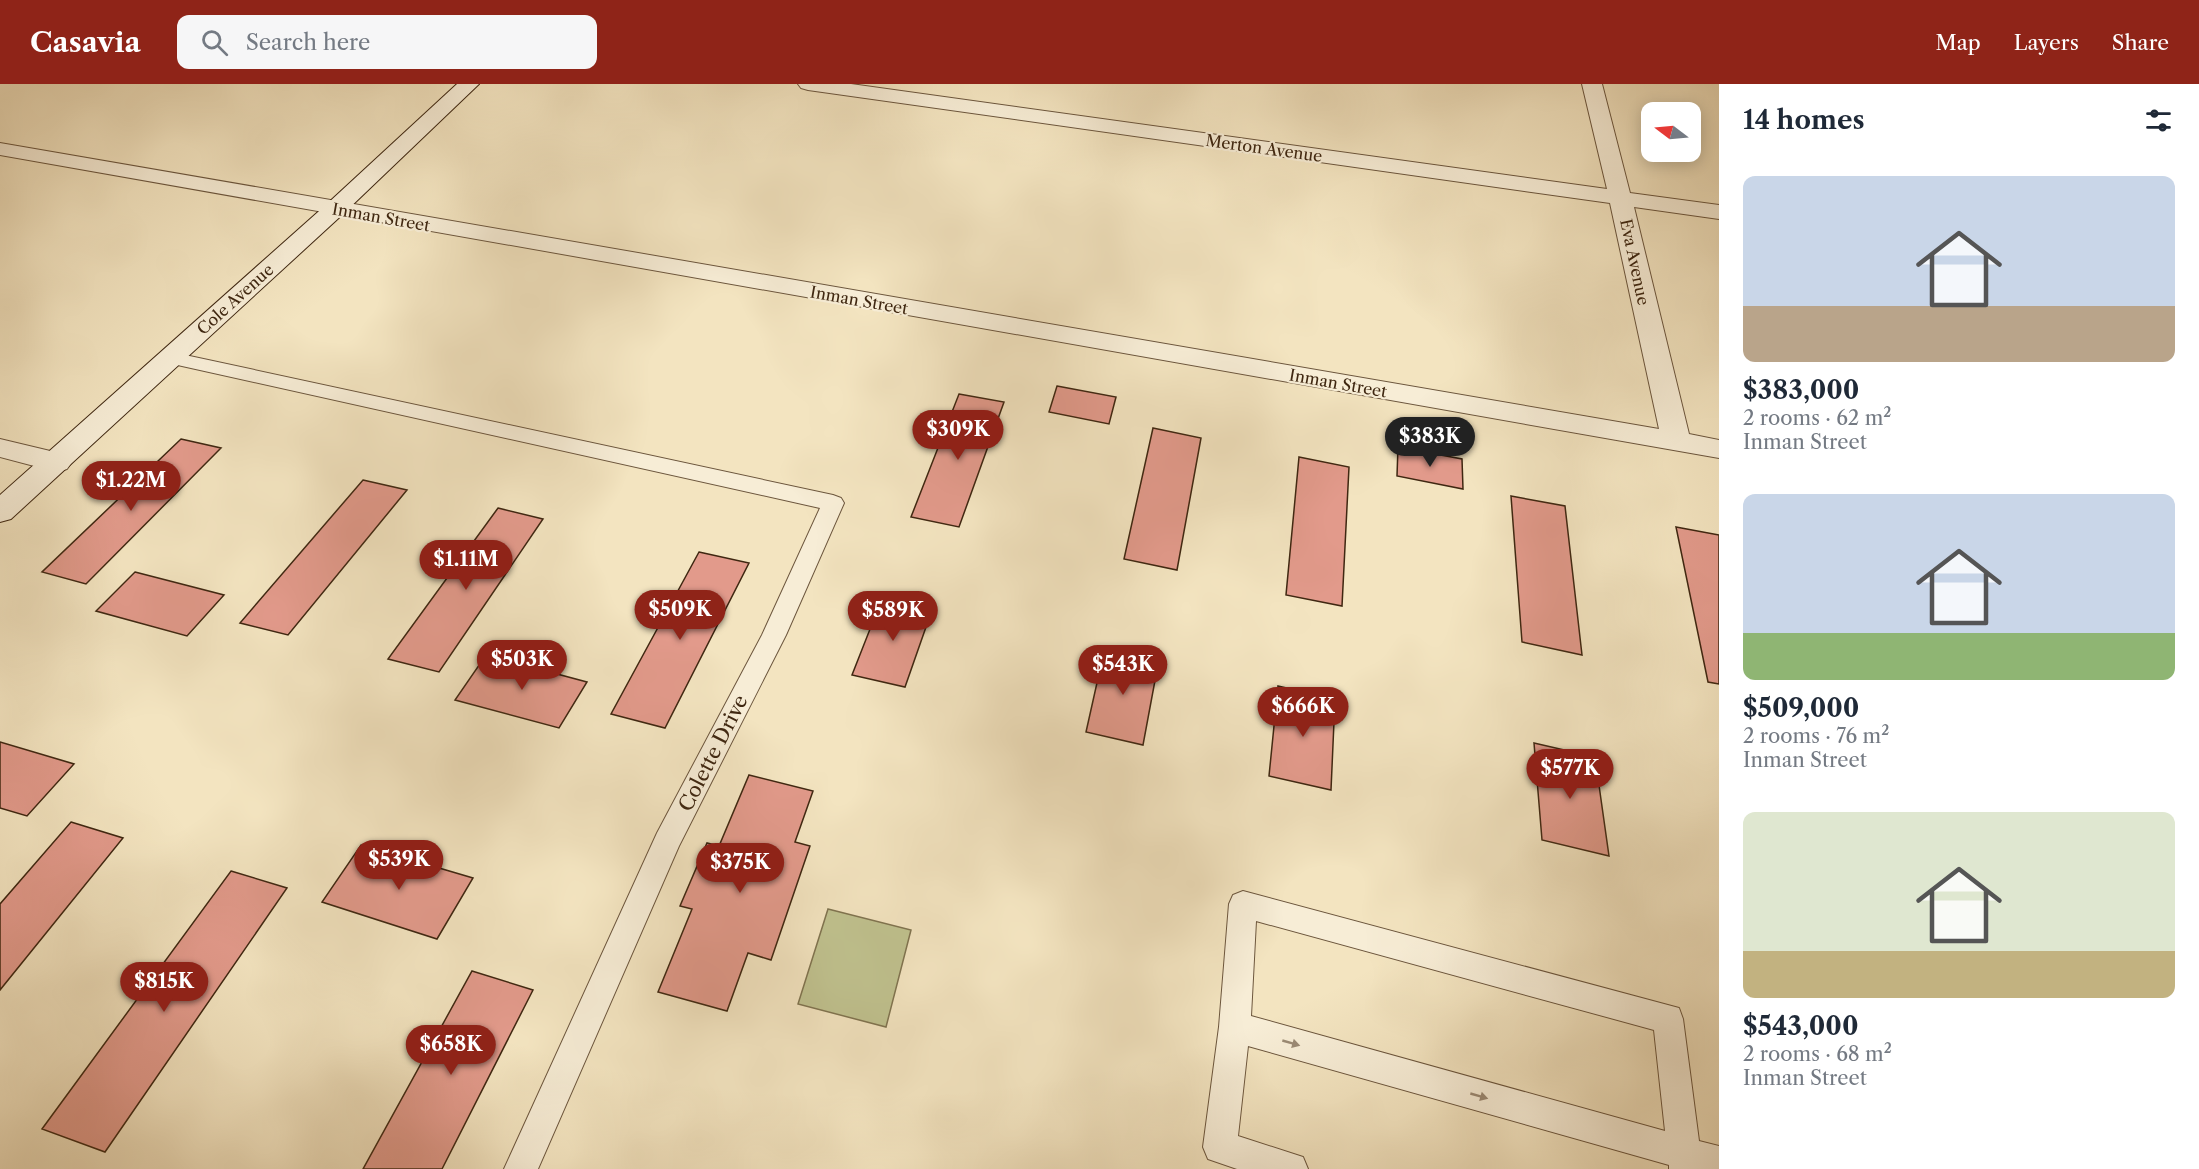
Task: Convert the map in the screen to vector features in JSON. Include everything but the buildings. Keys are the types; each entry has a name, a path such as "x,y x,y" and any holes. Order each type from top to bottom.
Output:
{"street":[{"name":"Cole Avenue","path":"0,512 335,209 469,84"},
{"name":"Merton Avenue","path":"808,84 844,86 1719,212"},
{"name":"Eva Avenue","path":"1592,84 1622,199 1632,256 1676,441"},
{"name":"Inman Street","path":"0,149 1719,449"},
{"path":"0,448 57,462"}],"lane":[{"name":"Colette Drive","path":"171,358 833,503 774,635 667,842 521,1169"},
{"path":"1291,1169 1220,1147 1234,1028 1243,904 1668,1019 1685,1161"},
{"path":"1234,1028 1685,1161 1719,1162"}],"green space":[{"path":"828,909 911,930 886,1027 798,1004"}]}
